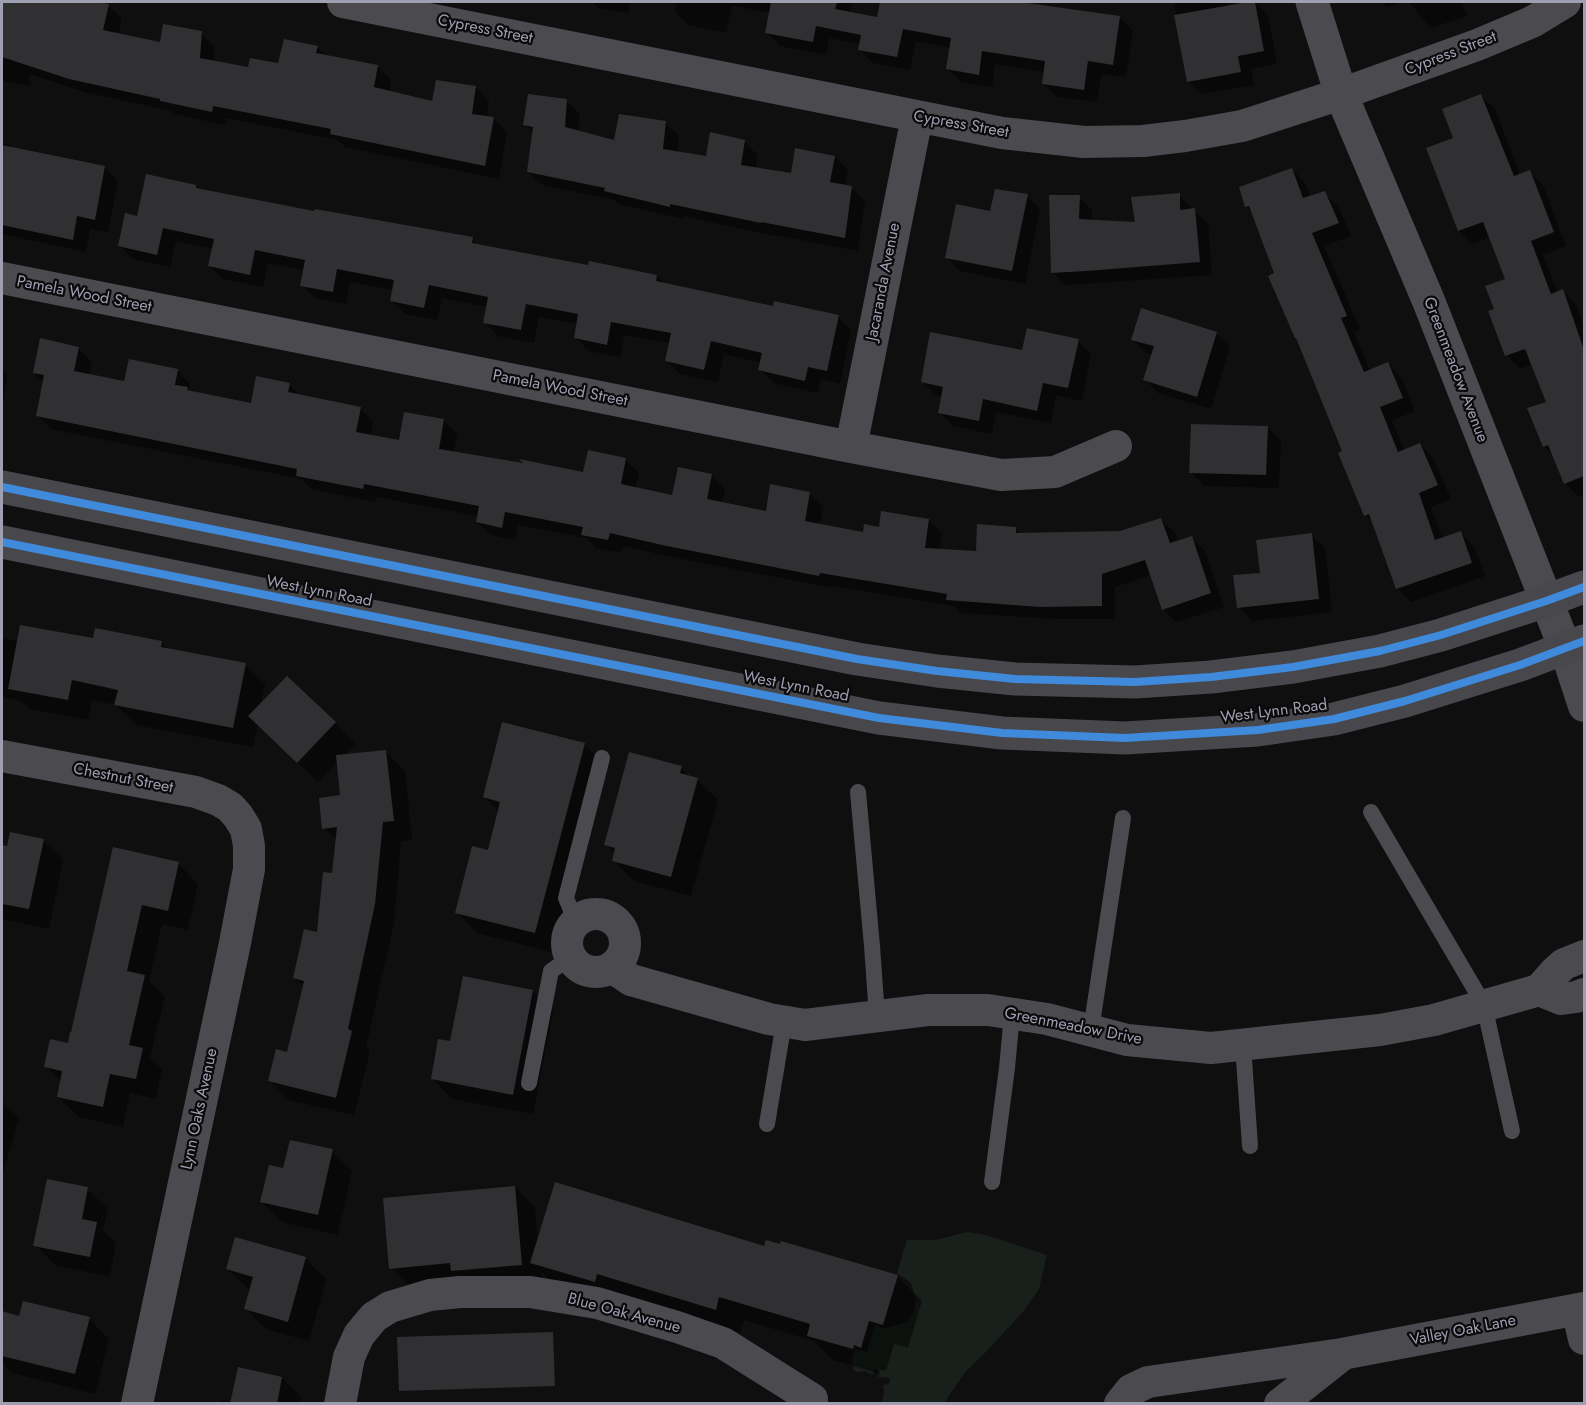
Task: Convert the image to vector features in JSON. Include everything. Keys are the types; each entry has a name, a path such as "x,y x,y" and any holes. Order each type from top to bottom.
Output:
{"main road":[{"path":"2,487 857,659 937,671 1015,679 1136,682 1211,677 1293,667 1380,651 1441,635 1546,602 1584,586"},
{"name":"West Lynn Road","path":"2,542 879,718 1002,734 1125,738 1258,730 1334,719 1405,701 1575,645"}],"street":[{"name":"Cypress Street","path":"343,2 917,117 1002,133 1084,142 1143,141 1242,126 1341,94 1477,45 1532,22 1565,2"},
{"name":"Greenmeadow Avenue","path":"1312,2 1341,94 1429,302 1546,602 1575,645"},
{"name":"Jacaranda Avenue","path":"851,447 917,117"},
{"name":"Pamela Wood Street","path":"2,278 1001,475 1055,472 1116,446"},
{"path":"1575,645 1584,706"},
{"name":"Chestnut Street","path":"2,756 196,792 218,800 230,807 238,816"},
{"name":"Lynn Oaks Avenue","path":"137,1404 249,869 246,829 238,816"},
{"path":"593,914 612,918 619,925 626,942 624,952 612,967 604,971 585,969 571,957 568,939 570,929 576,922 593,914"},
{"path":"1584,956 1564,964 1539,990 1561,999 1584,994"},
{"name":"Greenmeadow Drive","path":"612,967 631,980 784,1022 805,1024 928,1010 988,1010 1047,1018 1127,1040 1211,1048 1380,1030 1434,1020 1539,990"},
{"name":"Blue Oak Avenue","path":"340,1404 349,1357 359,1335 374,1317 390,1307 430,1295 460,1292 530,1292 597,1303 676,1327 723,1343 812,1399"},
{"name":"Valley Oak Lane","path":"1120,1404 1131,1390 1148,1382 1582,1319"},
{"name":"Valley Oak Lane","path":"1280,1404 1342,1354"}],"lane":[{"path":"576,922 566,898 602,758"},
{"path":"858,792 877,1016"},
{"path":"1371,812 1484,1005 1512,1131"},
{"path":"1091,1030 1123,818"},
{"path":"529,1083 551,971 571,957"},
{"path":"992,1182 1012,1014"},
{"path":"766,1124 784,1022"},
{"path":"1243,1045 1250,1146"}],"shaded area":[{"path":"967,1232 986,1235 1047,1255 1039,1289 1023,1312 967,1370 945,1403 882,1403 883,1385 889,1384 890,1378 878,1377 880,1371 875,1369 872,1375 865,1371 857,1372 854,1370 852,1360 855,1349 867,1352 875,1324 883,1329 907,1322 914,1312 916,1300 911,1283 897,1273 907,1240 936,1240"}],"building":[{"path":"2,2 109,4 103,30 160,42 163,24 202,31 200,58 248,67 250,58 278,63 284,39 318,46 316,53 378,65 374,87 432,101 436,80 476,86 472,114 494,117 485,166 330,134 331,129 213,106 212,112 160,101 160,99 69,79 2,57"},
{"path":"771,2 837,2 835,9 877,17 880,2 1020,2 1120,16 1113,65 1088,61 1084,90 1042,84 1045,61 982,51 979,75 946,69 951,38 903,29 897,57 858,50 861,35 816,26 813,42 765,33"},
{"path":"1255,2 1264,51 1238,56 1241,72 1187,82 1174,15"},
{"path":"528,94 567,99 565,127 614,140 619,114 666,121 663,149 706,156 710,132 745,140 741,165 791,173 795,148 835,156 830,182 852,186 845,238 670,204 670,207 604,191 605,188 527,172 533,127 523,125"},
{"path":"1481,94 1514,176 1530,170 1554,232 1531,241 1551,294 1563,289 1584,350 1584,476 1564,484 1548,445 1543,447 1527,408 1546,402 1525,349 1505,356 1488,311 1494,309 1485,286 1505,279 1483,222 1458,231 1426,148 1453,138 1442,109"},
{"path":"2,145 105,166 95,220 77,216 73,240 2,225"},
{"path":"1292,168 1303,198 1325,191 1339,223 1312,233 1347,316 1341,318 1364,372 1388,362 1403,398 1380,407 1398,452 1420,443 1438,485 1419,493 1435,540 1461,531 1472,563 1396,589 1369,514 1364,516 1338,453 1342,451 1268,276 1274,273 1249,206 1245,207 1239,187"},
{"path":"146,174 196,185 196,188 314,211 315,209 473,237 472,243 588,265 589,261 657,275 656,281 773,306 774,301 839,315 827,371 808,367 805,381 758,370 762,353 711,341 704,370 665,361 671,333 611,322 607,345 574,338 578,314 526,304 521,330 483,323 488,297 429,285 424,308 390,301 394,280 337,269 333,292 300,286 305,260 255,250 250,275 208,266 214,239 163,228 157,255 118,246 125,213 137,216"},
{"path":"995,189 1028,194 1012,271 945,258 956,204 990,211"},
{"path":"1180,193 1180,210 1195,208 1200,262 1051,273 1049,195 1080,195 1079,219 1135,222 1131,197"},
{"path":"1141,308 1217,332 1197,397 1143,380 1154,346 1131,340"},
{"path":"1027,328 1079,339 1068,388 1043,383 1037,411 983,399 979,421 938,413 943,387 921,382 930,332 1022,350"},
{"path":"40,338 79,347 74,371 124,381 129,359 178,369 175,385 188,387 187,390 251,403 256,376 290,383 288,392 361,407 356,432 399,440 404,412 444,419 439,449 523,463 519,459 583,472 588,450 626,458 621,484 672,495 678,467 712,474 707,499 766,511 770,484 810,492 805,521 863,532 864,524 879,527 881,511 929,519 925,548 976,551 977,524 1016,527 1016,533 1120,531 1161,518 1170,543 1192,536 1211,593 1162,610 1145,560 1102,574 1102,606 1040,607 946,600 947,594 820,573 819,576 610,533 608,540 581,535 583,527 505,512 502,528 476,522 479,506 364,484 363,489 296,476 297,469 36,416 44,375 33,373"},
{"path":"1191,424 1268,426 1266,475 1189,473"},
{"path":"1312,533 1319,599 1237,608 1233,575 1260,573 1256,540"},
{"path":"20,625 93,638 95,628 162,641 161,647 246,663 233,728 114,705 118,690 72,680 68,700 8,689"},
{"path":"287,676 336,722 297,763 248,716"},
{"path":"502,722 585,743 535,933 455,913 472,846 488,850 500,802 483,797"},
{"path":"386,750 394,821 383,822 375,904 348,1029 352,1031 336,1098 268,1081 276,1049 287,1052 304,981 293,978 304,929 317,932 323,872 332,873 337,827 322,829 319,798 340,795 336,755"},
{"path":"629,752 682,766 680,773 698,778 671,877 612,861 615,848 604,845"},
{"path":"10,832 44,839 29,909 2,904 2,845 7,846"},
{"path":"113,847 179,862 168,911 142,905 127,971 145,975 129,1045 143,1048 136,1079 110,1074 103,1107 57,1097 62,1071 44,1067 50,1039 68,1043"},
{"path":"463,976 533,990 513,1095 431,1079 438,1039 450,1041"},
{"path":"290,1140 333,1149 318,1215 260,1202 269,1165 283,1168"},
{"path":"47,1179 88,1187 82,1219 97,1222 90,1257 33,1246"},
{"path":"555,1182 764,1246 766,1240 780,1244 781,1241 898,1275 883,1325 869,1321 861,1348 854,1345 853,1349 807,1336 810,1324 719,1297 716,1310 597,1274 595,1282 530,1263"},
{"path":"515,1186 522,1265 451,1271 450,1263 389,1269 383,1198"},
{"path":"235,1237 306,1257 288,1322 244,1309 253,1277 226,1269"},
{"path":"23,1301 90,1317 75,1374 2,1356 2,1311 19,1316"},
{"path":"553,1332 555,1386 399,1391 397,1337"},
{"path":"238,1367 282,1377 277,1404 230,1404"}],"cycle path":[{"path":"2,487 857,659 937,671 1015,679 1135,682 1211,677 1293,667 1380,651 1441,635 1584,587"},
{"path":"2,542 879,718 1002,733 1125,738 1258,730 1334,719 1405,701 1520,665 1584,641"}]}
